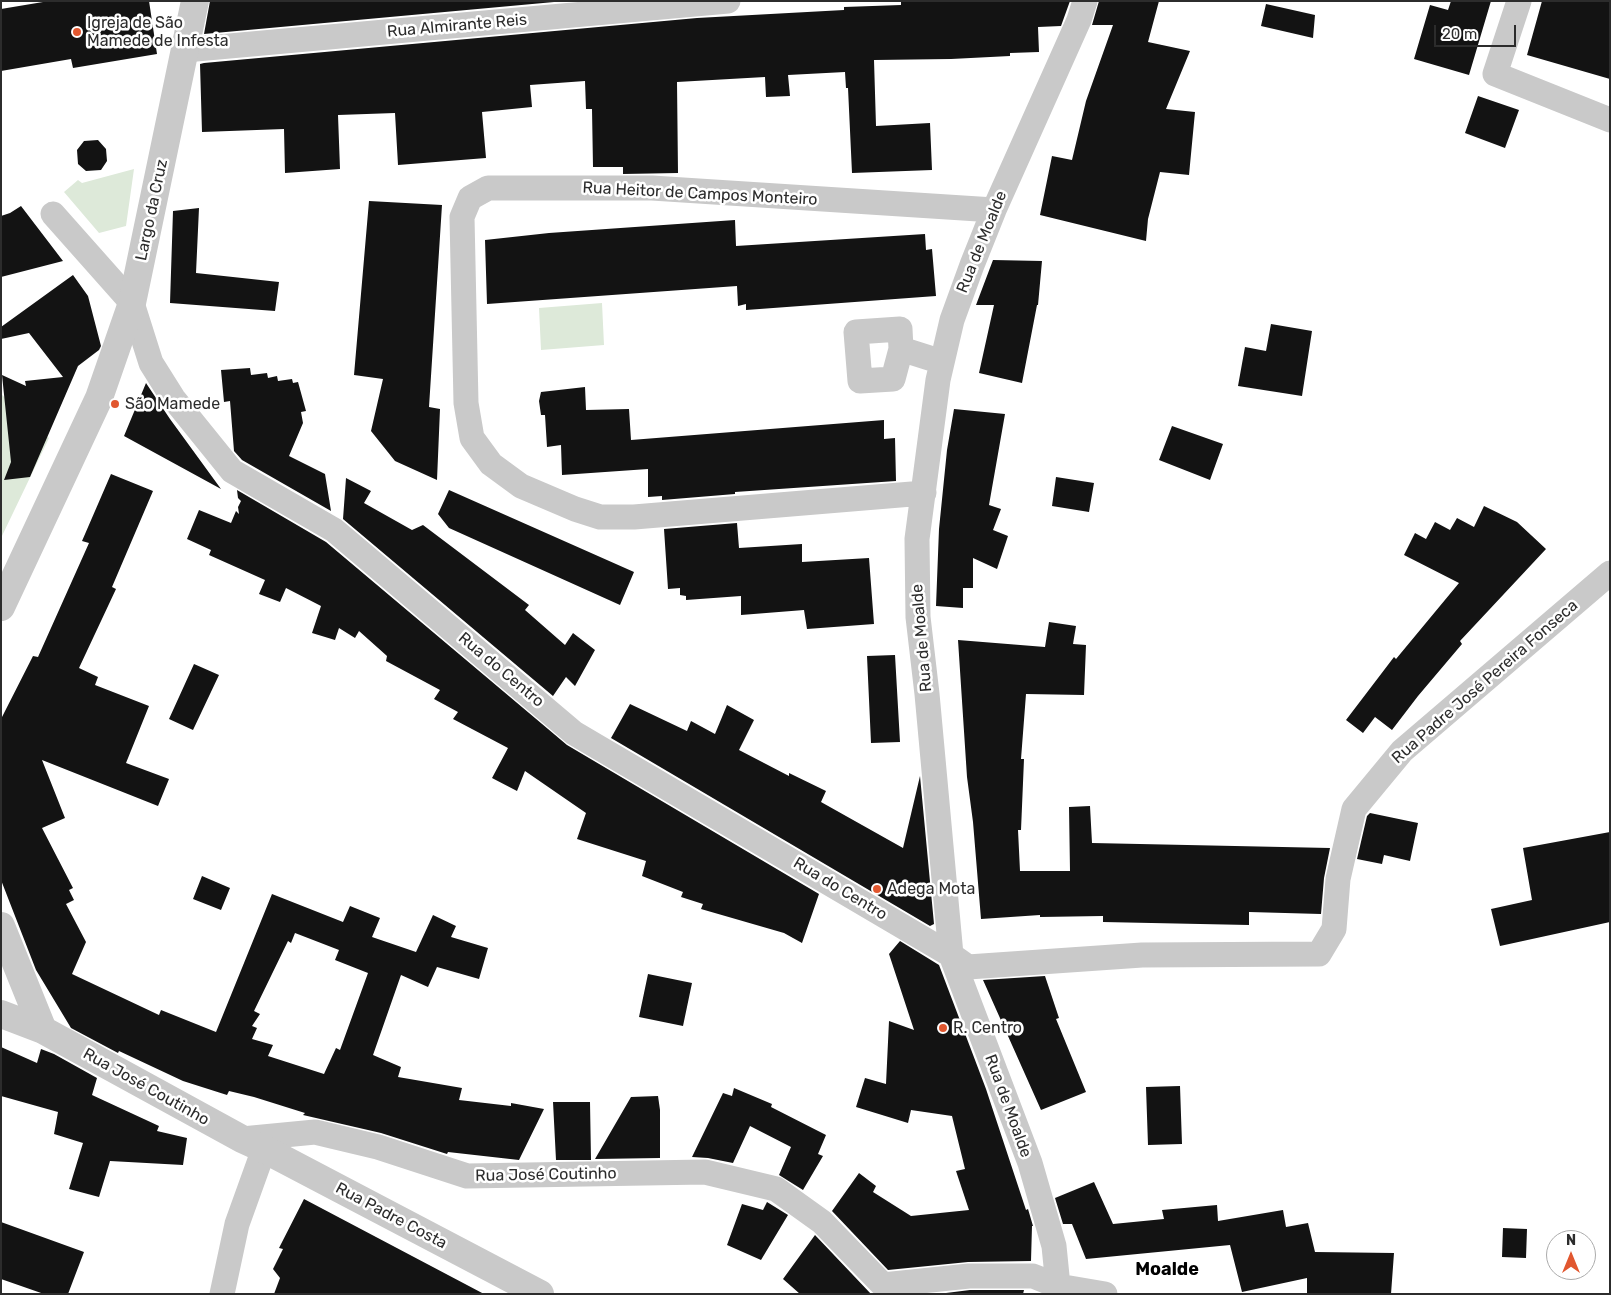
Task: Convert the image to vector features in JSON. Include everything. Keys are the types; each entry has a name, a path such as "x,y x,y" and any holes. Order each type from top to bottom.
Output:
{"street":[{"name":"Largo da Cruz","path":"1,607 99,398 132,303 195,1"},
{"name":"Rua Almirante Reis","path":"185,50 728,1"},
{"name":"Rua de Moalde","path":"1054,1290 1054,1246 1030,1162 952,954 918,617 917,539 938,380 952,320 994,210 1079,20 1085,1"},
{"path":"1519,1 1495,74 1610,120"},
{"name":"Rua Heitor de Campos Monteiro","path":"924,493 634,518 600,517 575,509 521,486 491,464 472,438 466,403 462,217 470,198 488,188 652,188 994,210"},
{"path":"52,214 132,303"},
{"name":"Rua do Centro","path":"132,303 151,363 173,398 232,471 334,530 574,733 952,954"},
{"path":"901,349 942,362"},
{"name":"Rua Padre José Pereira Fonseca","path":"952,954 968,967 1142,955 1319,954 1334,929 1338,879 1354,809 1402,751 1610,573"},
{"path":"1,926 43,1030"},
{"name":"Rua José Coutinho","path":"1,1014 43,1030 253,1144 315,1132 378,1148 467,1176 704,1172 776,1189 822,1222 886,1289 969,1276 1033,1276 1054,1290 1105,1294"},
{"path":"222,1294 253,1144"},
{"name":"Rua Padre Costa","path":"253,1144 540,1294"}],"green space":[{"path":"134,169 126,226 99,233 64,192 78,180 82,183"},
{"path":"602,303 604,345 541,350 539,308"},
{"path":"1,394 49,438 1,538"}],"building":[{"name":"Igreja de São Mamede de Infesta","path":"49,1 149,1 157,54 73,68 71,59 1,71 1,9"},
{"path":"210,1 565,1 204,34"},
{"path":"1070,1 1061,26 1038,27 1039,52 1010,53 1010,56 951,59 874,60 876,126 930,123 932,170 852,173 848,88 846,88 845,72 788,75 790,96 766,97 765,77 677,82 678,173 623,174 623,167 593,167 592,109 586,109 585,81 530,85 532,107 482,112 486,158 398,165 395,113 338,115 340,169 285,173 284,129 202,132 200,64 204,63 697,18 844,10 844,7 901,5 901,2"},
{"path":"1099,1 1159,1 1148,42 1190,51 1166,109 1195,112 1189,175 1160,172 1148,219 1146,241 1040,215 1052,156 1072,160 1086,101 1113,25 1092,25"},
{"path":"1451,1 1491,1 1469,75 1414,59 1430,5 1448,10"},
{"path":"1542,1 1610,1 1610,79 1527,55"},
{"path":"1266,4 1315,15 1313,38 1261,26"},
{"path":"1478,96 1519,110 1505,148 1465,133"},
{"path":"98,140 106,149 107,161 101,170 86,171 78,164 77,150 84,141"},
{"path":"369,201 442,205 429,407 440,409 437,480 395,461 371,431 383,379 354,375"},
{"path":"21,206 63,261 1,277 1,216"},
{"path":"199,208 196,273 279,282 275,311 170,303 173,211"},
{"path":"735,220 736,246 925,234 926,250 932,249 936,296 746,310 746,304 738,306 737,286 487,304 485,240 549,233"},
{"path":"993,260 1042,261 1038,305 1022,383 979,373 994,305 976,305"},
{"path":"73,275 88,296 101,346 99,350 78,366 30,477 4,480 11,462 2,375 26,386 25,381 63,377 29,333 1,339 1,327"},
{"path":"1271,324 1312,331 1302,396 1238,386 1245,347 1266,351"},
{"path":"250,368 251,375 267,373 268,378 277,376 278,381 292,379 293,383 298,382 306,411 301,412 303,423 289,456 325,474 331,511 242,460 234,451 230,401 224,402 221,370"},
{"path":"146,383 170,419 221,489 124,436"},
{"path":"585,387 586,410 629,409 631,440 884,420 884,439 895,438 896,481 735,492 735,494 662,500 662,496 648,497 648,469 562,475 561,445 547,447 545,415 541,415 539,401 541,392"},
{"path":"954,409 1005,414 989,505 1001,509 993,530 1008,536 997,569 973,558 973,588 963,588 963,608 936,606 939,529 947,450"},
{"path":"1172,426 1223,444 1210,480 1159,460"},
{"path":"111,474 153,491 112,587 116,589 79,668 98,677 95,685 149,706 126,763 169,779 158,806 42,760 65,818 42,828 73,888 69,890 74,900 66,904 86,942 72,974 159,1015 161,1010 216,1032 272,894 343,922 350,906 380,918 372,937 416,952 433,915 456,926 451,937 488,948 479,979 437,967 428,987 401,975 373,1055 401,1067 398,1077 462,1088 459,1100 511,1106 511,1103 544,1109 519,1160 448,1152 447,1154 381,1133 303,1115 305,1113 254,1097 229,1091 227,1095 183,1081 119,1051 118,1053 71,1028 36,970 1,880 1,719 33,656 38,657 89,543 82,541","holes":["295,933 339,950 335,960 368,973 340,1050 336,1048 324,1074 268,1056 273,1045 252,1039 257,1028 252,1026 260,1014 254,1011 288,941 291,943"]},
{"path":"1056,477 1094,483 1089,512 1052,506"},
{"path":"346,478 371,491 364,503 412,530 423,525 529,605 525,610 565,645 573,633 595,650 575,686 566,677 553,696 343,519"},
{"path":"237,490 326,542 567,745 819,894 802,943 784,933 701,909 703,904 681,897 683,892 642,876 646,861 577,839 586,813 525,771 517,791 492,778 508,748 453,719 458,712 434,699 440,690 386,661 387,656 359,631 355,638 339,628 335,640 312,633 321,606 286,588 280,602 259,594 265,580 209,555 211,550 187,539 199,510 231,523 236,511 239,514 238,507 241,501 238,498"},
{"path":"449,490 634,572 620,605 449,528 438,514"},
{"path":"1484,506 1517,522 1546,549 1460,641 1462,644 1392,730 1375,717 1363,733 1346,720 1394,657 1396,659 1459,583 1404,555 1415,533 1426,539 1435,522 1450,530 1457,518 1474,527"},
{"path":"737,523 739,548 802,544 802,562 869,558 874,624 807,629 804,610 741,615 741,596 686,600 686,596 680,595 680,588 668,589 664,529"},
{"path":"1049,622 1076,626 1073,644 1086,645 1084,695 1026,694 1021,759 1024,759 1021,830 1018,830 1020,871 1070,871 1069,807 1090,806 1092,843 1330,848 1324,878 1321,914 1249,912 1249,925 1103,922 1103,916 1040,917 1040,915 981,919 973,822 967,777 958,640 1045,647"},
{"path":"895,655 900,742 871,743 867,656"},
{"path":"194,664 219,675 193,730 169,719"},
{"path":"630,704 687,731 691,721 715,734 727,705 754,720 739,750 789,776 789,773 826,791 821,802 903,848 920,776 934,924 930,926 611,738"},
{"path":"1370,813 1418,823 1410,861 1384,855 1382,864 1357,859 1367,816"},
{"path":"1610,832 1610,922 1500,946 1491,909 1532,900 1523,848"},
{"path":"202,876 230,888 221,910 193,899"},
{"path":"900,941 939,965 986,1089 1026,1210 1028,1209 1033,1226 1031,1261 968,1262 888,1270 832,1211 859,1173 876,1186 873,1192 911,1216 969,1210 956,1171 965,1169 952,1116 911,1110 908,1123 856,1107 865,1078 886,1084 889,1021 914,1030 889,954"},
{"path":"648,974 692,983 683,1026 639,1017"},
{"path":"1045,976 1059,1018 1056,1019 1086,1092 1041,1110 983,980"},
{"path":"1,1047 37,1063 41,1049 54,1054 97,1078 92,1095 159,1126 157,1131 187,1138 183,1165 110,1161 99,1197 69,1189 83,1143 54,1134 58,1112 1,1096"},
{"path":"1180,1086 1182,1144 1148,1145 1146,1087"},
{"path":"734,1088 772,1104 771,1107 826,1135 818,1154 823,1156 803,1190 779,1175 791,1147 750,1126 733,1163 692,1157 723,1093 732,1096"},
{"path":"658,1096 660,1110 660,1158 595,1159 631,1097"},
{"path":"553,1102 590,1102 591,1160 556,1160"},
{"path":"1094,1182 1113,1224 1164,1219 1162,1210 1217,1205 1218,1221 1283,1210 1286,1227 1308,1223 1315,1252 1394,1253 1391,1294 1307,1294 1307,1278 1242,1292 1230,1245 1086,1259 1072,1224 1063,1224 1055,1198"},
{"path":"304,1199 484,1294 274,1294 280,1278 273,1269 283,1249 279,1248"},
{"path":"767,1202 788,1215 761,1260 727,1245 742,1204 763,1210"},
{"path":"1,1222 84,1252 68,1294 44,1294 1,1279"},
{"path":"1503,1228 1527,1229 1526,1258 1502,1257"},
{"path":"815,1235 871,1294 800,1294 783,1279"},
{"path":"970,1290 1024,1290 1023,1294 938,1294"}],"place":[{"name":"Igreja de São Mamede de Infesta","path":"77,32"},
{"name":"São Mamede","path":"115,404"},
{"name":"Adega Mota","path":"877,889"},
{"name":"R. Centro","path":"943,1028"}],"district":[{"name":"Moalde","path":"1167,1270"}]}
